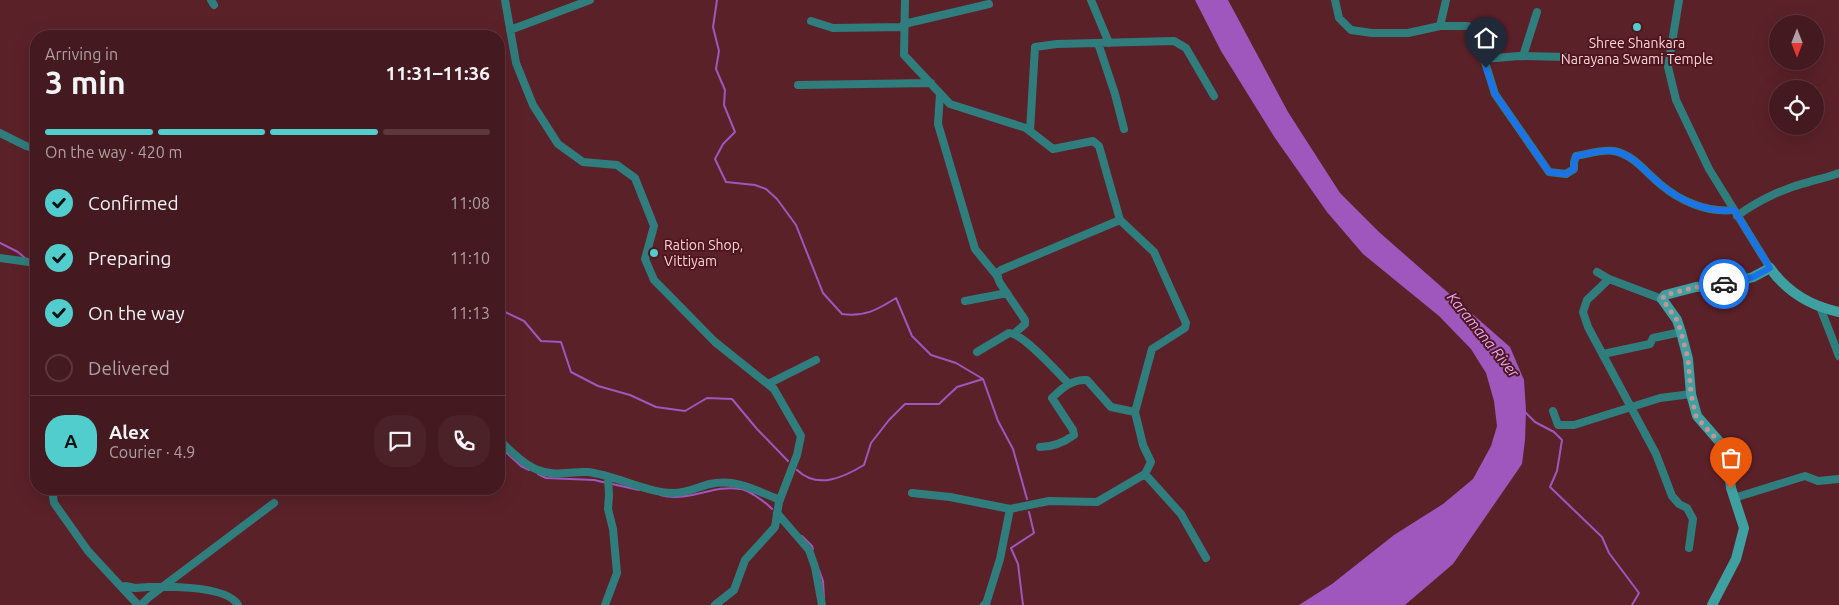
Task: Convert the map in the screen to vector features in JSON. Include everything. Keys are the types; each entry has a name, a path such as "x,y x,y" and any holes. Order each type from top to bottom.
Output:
{"street":[{"path":"505,0 516,63 533,105 558,144 583,162 617,166 635,178 654,226 645,259 654,280 715,342 774,389 801,436 797,455 780,500 775,527 744,560 734,590 714,605"},
{"path":"510,30 590,0"},
{"path":"905,0 904,55 950,104 1026,128 1052,148 1093,141 1099,146 1120,220 1154,252 1186,323 1185,328 1152,348 1135,412 1143,445 1151,462 1145,474 1097,502 1049,501 1010,509 950,497 912,493"},
{"path":"1091,0 1109,43"},
{"path":"1335,0 1339,18 1351,30 1372,33 1408,33 1440,26 1468,26 1476,30 1495,94 1549,172 1566,174 1574,169 1576,156 1605,150 1614,151 1640,163 1660,184 1686,202 1736,213 1787,189 1839,173"},
{"path":"1440,26 1446,0"},
{"path":"1679,0 1668,67 1670,79 1676,100 1709,169 1778,280 1788,289 1820,307 1839,312"},
{"path":"810,20 833,28 904,26 989,4"},
{"path":"1523,56 1538,12"},
{"path":"1030,131 1035,48 1057,44 1174,41 1186,48 1214,96"},
{"path":"1098,43 1115,94 1124,129"},
{"path":"1484,59 1523,56 1567,57"},
{"path":"798,85 930,83"},
{"path":"940,94 938,124 975,249 998,277 1025,320 1025,324 1015,333"},
{"path":"0,133 30,147"},
{"path":"998,277 996,274 1001,270 1120,220"},
{"path":"0,258 30,262"},
{"path":"1662,299 1665,295 1696,287 1732,283 1753,277 1770,268"},
{"path":"1597,272 1608,279 1662,299 1677,320 1681,332 1688,359 1691,394 1696,416 1724,447 1728,460 1731,488 1744,528 1736,559 1712,605"},
{"path":"1608,279 1587,300 1583,312 1602,354 1656,454 1672,496 1679,504 1687,508 1693,519 1690,548"},
{"path":"965,300 1007,293"},
{"path":"1820,307 1839,356"},
{"path":"1602,354 1650,344 1653,338 1681,332"},
{"path":"977,352 1009,333 1015,333 1031,346 1069,384"},
{"path":"768,384 816,360"},
{"path":"1040,447 1049,447 1064,442 1074,435 1073,430 1052,398 1062,388 1078,379 1087,380 1112,407 1135,412"},
{"path":"1553,411 1558,425 1574,425 1660,398 1691,394"},
{"path":"505,445 520,459 539,470 560,474 587,472 673,493 691,491 712,484 738,483 780,500"},
{"path":"1145,474 1181,514 1206,558"},
{"path":"1734,498 1805,476 1818,481 1839,479"},
{"path":"606,605 617,572 613,528 608,509 608,478"},
{"path":"53,495 54,503 88,552 140,605 274,503"},
{"path":"984,605 986,604 1000,559 1010,509"},
{"path":"777,512 809,550 815,567 822,605"},
{"path":"127,589 125,586 135,588 196,588 207,590 236,602 238,605"}],"water":[{"name":"Karamana River","path":"1195,0 1228,0 1288,112 1340,193 1379,232 1510,347 1524,380 1526,411 1522,464 1453,564 1405,605 1299,605 1332,584 1394,535 1443,504 1473,479 1491,446 1497,426 1494,401 1486,373 1471,349 1439,316 1363,254 1327,212 1275,138 1221,51"}],"waterway":[{"path":"717,0 713,27 719,51 716,69 725,90 724,105 735,132 723,144 715,159 726,182 755,185 766,189 777,199 796,225 823,293 842,314 850,315 870,312 896,298 912,336 931,355 956,363 983,379"},
{"path":"0,243 18,252 26,259"},
{"path":"505,312 524,321 541,341 561,342 571,372 598,386 630,395 656,407 685,411 707,398 732,399 757,429 788,461"},
{"path":"797,470 805,476 822,480 831,480 848,474 864,465 871,443 889,420 905,404 939,404 957,387 983,379 998,421 1013,449 1027,499"},
{"path":"1525,412 1535,422 1554,432 1562,440 1557,471 1550,487 1602,537 1609,553 1639,593 1632,605"},
{"path":"505,451 521,466 529,470"},
{"path":"538,474 546,478 594,480 607,483"},
{"path":"612,484 639,490"},
{"path":"660,495 681,497 720,489 742,489 754,495 772,509"},
{"path":"1023,605 1018,564 1011,548 1034,533 1029,512"},
{"path":"802,536 813,549"},
{"path":"819,570 823,581 824,598"}],"way so far":[{"path":"1724,284 1696,287 1665,295 1662,299 1677,320 1681,332 1688,359 1691,394 1696,416 1724,447 1728,460 1731,488"}],"place":[{"name":"Shree Shankara Narayana Swami Temple","path":"1637,27"},
{"name":"Ration Shop, Vittiyam","path":"654,253"}],"route":[{"path":"1486,68 1495,94 1549,172 1566,174 1574,169 1576,156 1605,150 1614,151 1640,163 1660,184 1686,202 1725,211 1734,210 1770,268 1753,277 1724,284"}]}
